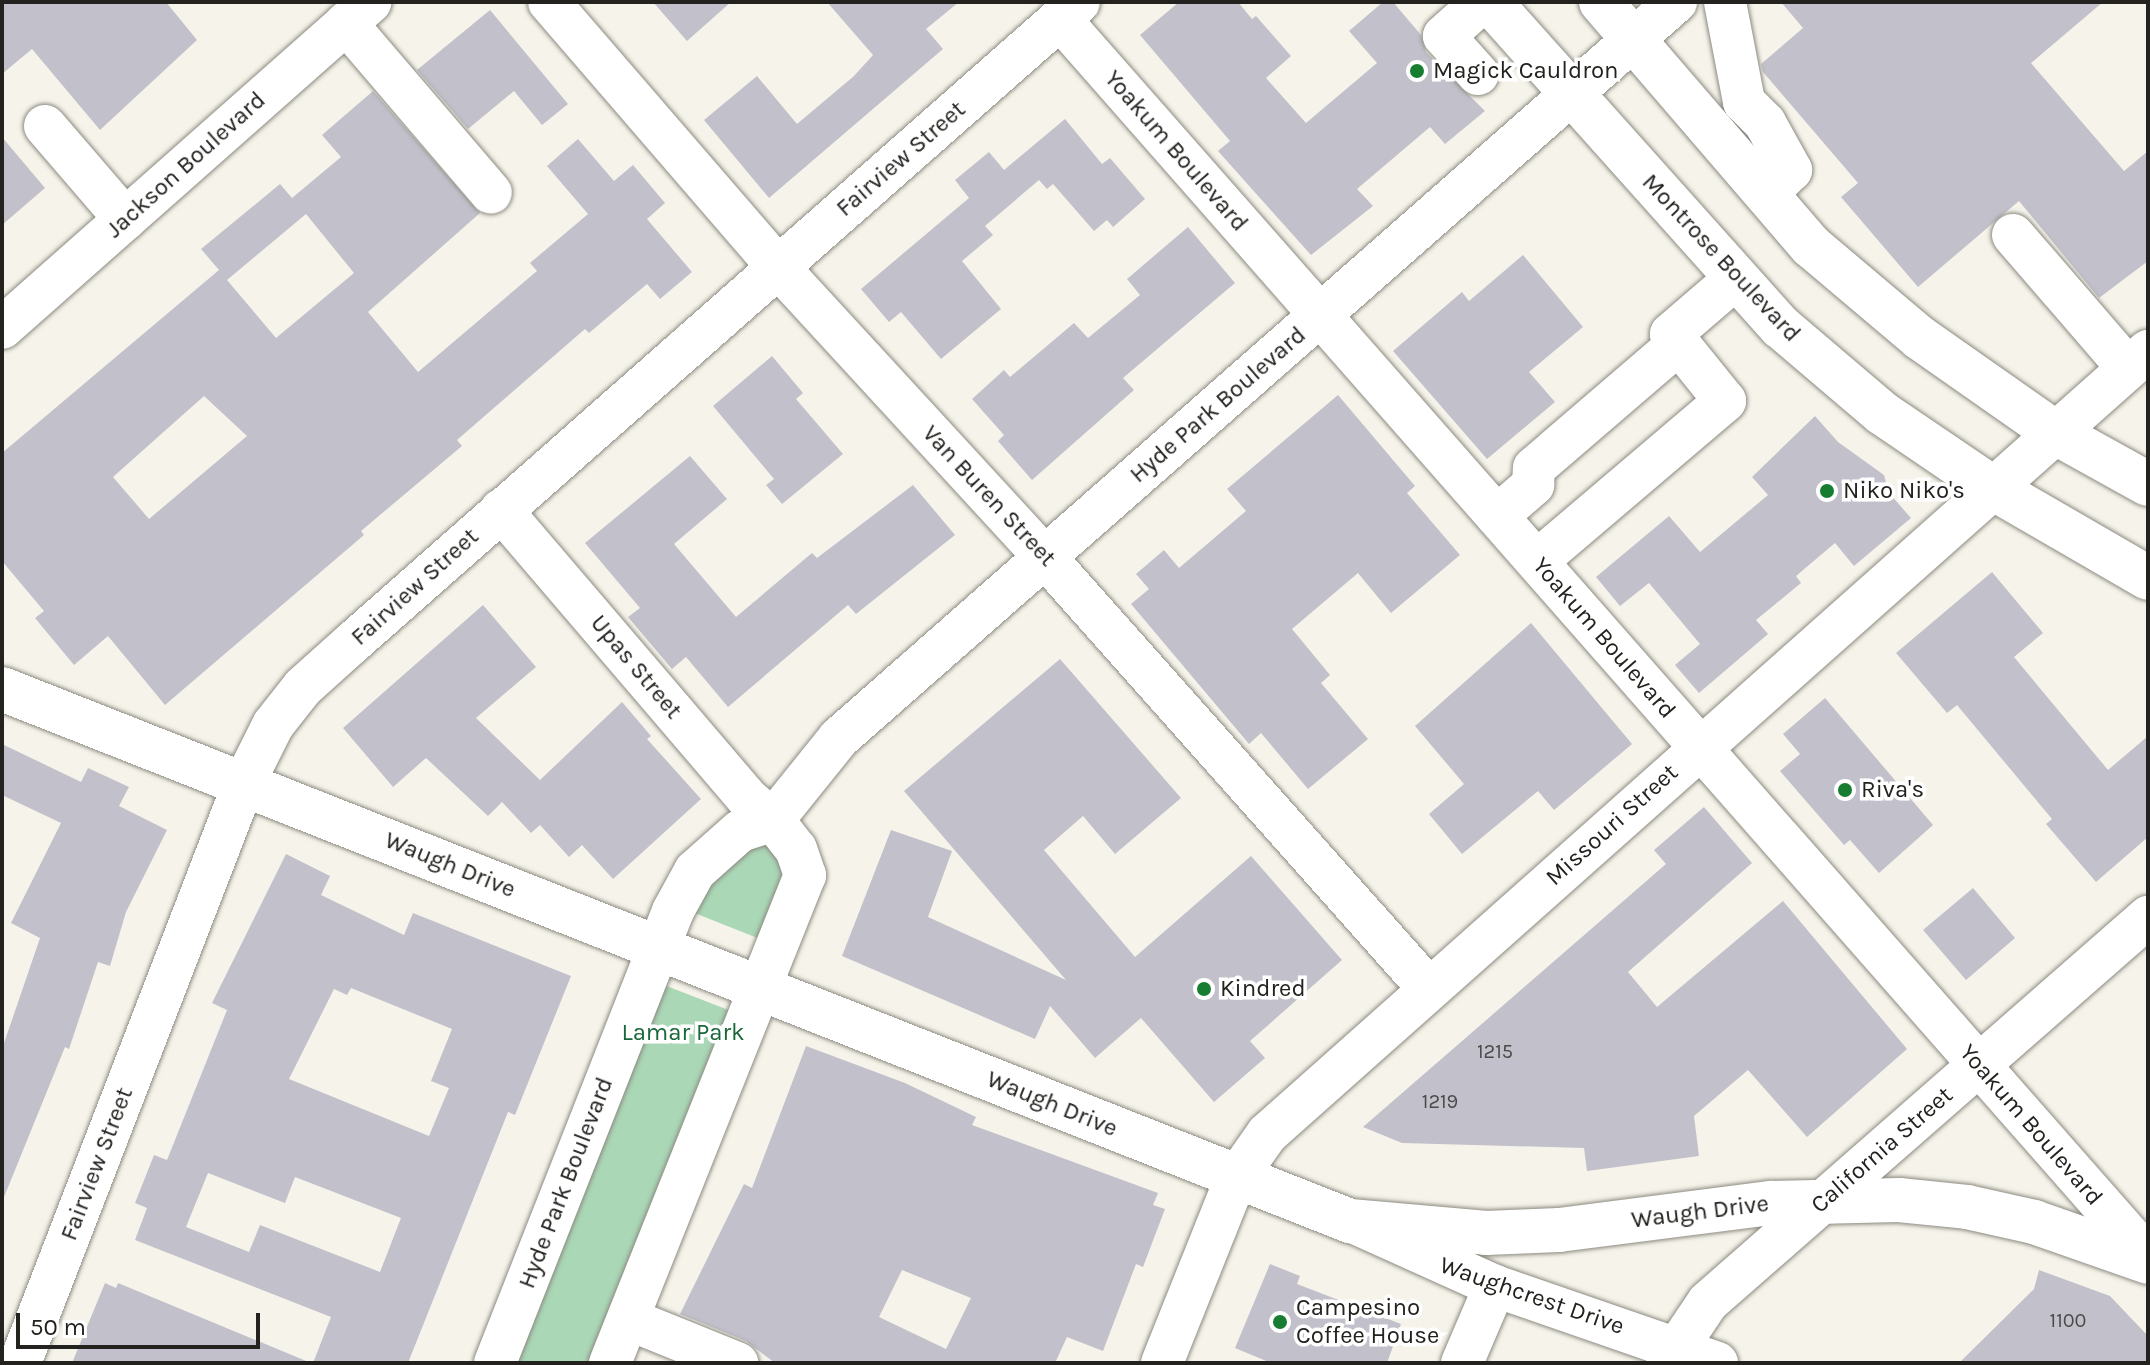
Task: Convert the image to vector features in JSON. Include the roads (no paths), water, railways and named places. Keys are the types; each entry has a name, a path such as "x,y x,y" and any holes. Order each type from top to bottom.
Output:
{"main road":[{"name":"Montrose Boulevard","path":"1490,2 1781,327 1882,413 1991,487 2148,578"},
{"path":"1601,2 1811,246 1920,338 2054,432 2148,484"},
{"name":"Waugh Drive","path":"2,689 658,948 760,992 1350,1221 1486,1233 1559,1230 1823,1199 1967,1207 2034,1222 2148,1260"}],"street":[{"name":"Van Buren Street","path":"549,2 778,267 1044,556 1429,989"},
{"path":"1478,74 1444,36 1482,2"},
{"name":"Hyde Park Boulevard","path":"495,1363 658,948 695,871 740,831 773,820 839,738 1676,2"},
{"path":"1725,2 1744,102 1765,123 1791,170 1766,194"},
{"name":"Fairview Street","path":"20,1363 244,783 273,725 303,687 1069,10"},
{"name":"Yoakum Boulevard","path":"1069,10 1320,316 2148,1260"},
{"path":"358,13 491,193"},
{"name":"Jackson Boulevard","path":"2,328 358,13"},
{"path":"1713,132 1744,102"},
{"path":"45,126 125,219"},
{"path":"2013,235 2138,359"},
{"path":"1537,561 1725,401 1676,346 1671,334 1735,279"},
{"path":"1497,516 1533,485 1534,468 1676,346"},
{"name":"Missouri Street","path":"1162,1363 1236,1178 1267,1134 2138,359"},
{"name":"Upas Street","path":"501,510 748,799 773,820"},
{"path":"610,1363 805,875 796,849 773,820"},
{"name":"California Street","path":"1670,1354 1708,1302 2148,917"},
{"name":"Waughcrest Drive","path":"1350,1221 1495,1286 1670,1354 1717,1363"},
{"path":"1462,1363 1495,1286"},
{"path":"628,1319 737,1363"}],"place":[{"name":"Magick Cauldron","path":"1417,71"},
{"name":"Niko Niko's","path":"1827,491"},
{"name":"Riva's","path":"1845,790"},
{"name":"Kindred","path":"1204,989"},
{"name":"Campesino Coffee House","path":"1280,1322"}],"park label":[{"name":"Lamar Park","path":"683,1033"}]}
